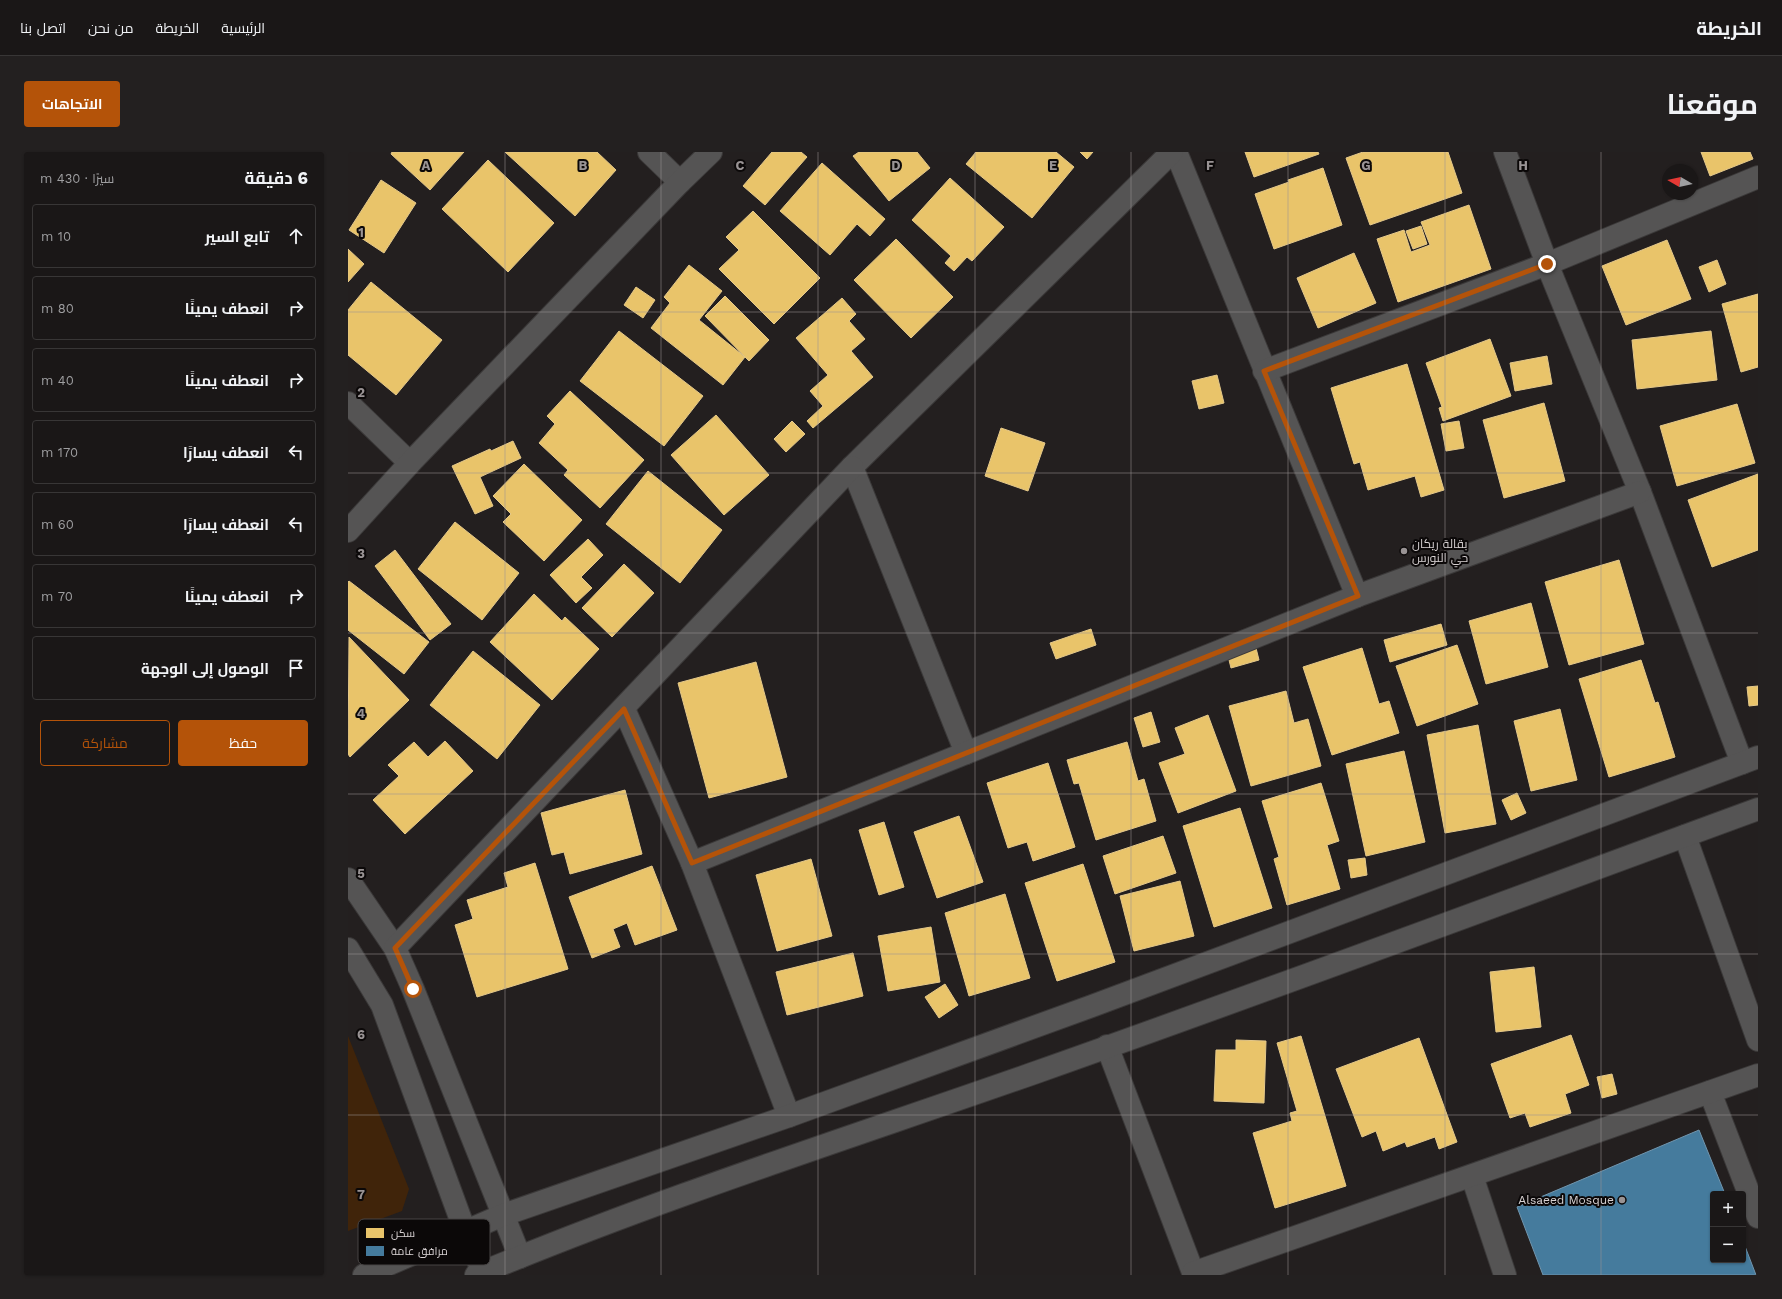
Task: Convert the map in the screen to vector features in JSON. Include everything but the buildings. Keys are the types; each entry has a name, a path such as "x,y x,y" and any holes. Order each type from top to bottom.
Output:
{"street":[{"path":"649,152 680,182"},
{"path":"348,531 410,463 680,182 711,152"},
{"path":"395,948 624,709 852,467 1172,152"},
{"path":"1176,152 1264,371 1358,596"},
{"path":"490,1220 789,1116 1092,1006 1750,760 1547,264 1505,152"},
{"path":"1264,371 1547,264 1758,177"},
{"path":"348,403 410,463"},
{"path":"852,467 966,752"},
{"path":"692,863 1358,596 1640,492"},
{"path":"624,709 692,863 789,1116"},
{"path":"480,1274 520,1257 715,1182 1108,1046 1758,809"},
{"path":"1685,836 1758,1040"},
{"path":"348,879 395,948 413,989 520,1257"},
{"path":"348,949 382,1005 461,1219"},
{"path":"1108,1046 1193,1274 1758,1075"},
{"path":"1710,1092 1758,1216"},
{"path":"1472,1176 1505,1275"},
{"path":"364,1275 387,1265"}],"shaded area":[{"path":"348,1036 409,1189 402,1211 380,1219 358,1219 358,1227 348,1231"}],"place":[{"name":"بقالة ريكان حي النورس","path":"1404,551"},
{"name":"Alsaeed Mosque","path":"1622,1200"}],"route":[{"path":"413,989 395,948 624,709 692,863 1358,596 1264,371 1547,264"}]}
